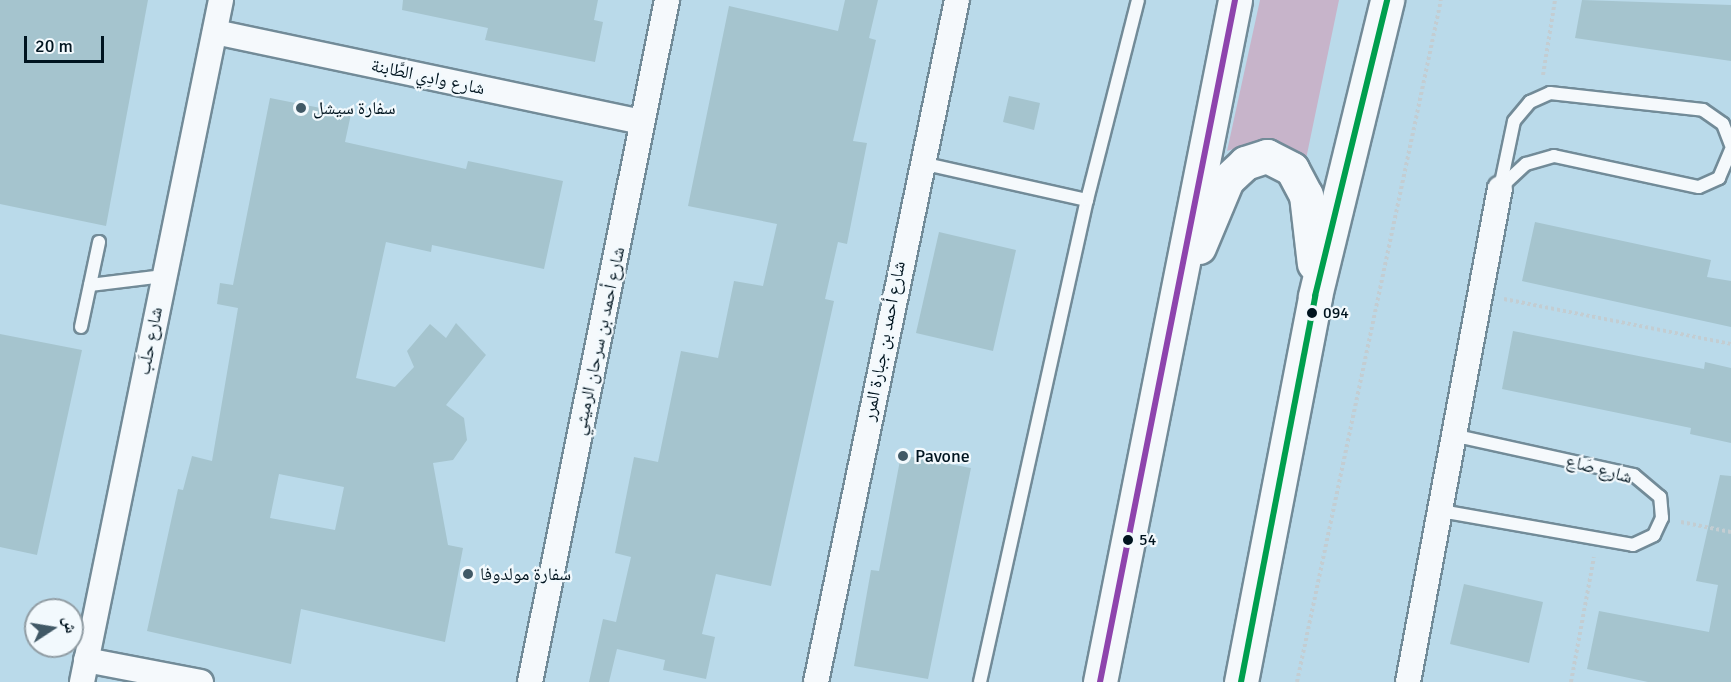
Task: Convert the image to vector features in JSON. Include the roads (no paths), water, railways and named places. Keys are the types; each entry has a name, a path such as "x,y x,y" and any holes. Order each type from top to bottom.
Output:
{"main road":[{"path":"1100,682 1166,332 1235,0"},
{"path":"1241,682 1315,296 1387,0"},
{"path":"1166,332 1227,180 1245,163 1267,156 1292,169 1306,195 1315,296"}],"street":[{"name":"شارع حلَب","path":"84,671 221,0"},
{"name":"شارع أحمد بن سرحان الرميثي","path":"530,682 667,0"},
{"name":"شارع أحمد بن جبارة المرر","path":"816,682 920,162 957,0"},
{"name":"شارع وادِي الطَّابنة","path":"215,32 641,122"},
{"path":"1409,682 1500,188"},
{"path":"84,671 201,682"}],"lane":[{"path":"980,682 1087,200 1138,0"},
{"path":"1500,188 1514,121 1540,96 1572,92 1703,110 1723,124 1731,145"},
{"path":"1500,188 1526,164 1554,156 1699,187 1719,178 1731,150"},
{"path":"920,162 1087,200"},
{"path":"81,327 99,242"},
{"path":"90,285 163,276"},
{"name":"شارع صَاع","path":"1441,511 1633,545 1653,535 1662,518 1660,497 1634,475 1456,436"}],"place":[{"name":"سفارة سيشل","path":"301,108"},
{"name":"094","path":"1312,313"},
{"name":"Pavone","path":"903,456"},
{"name":"54","path":"1128,540"},
{"name":"سفارة مولدوفا","path":"468,574"}]}
